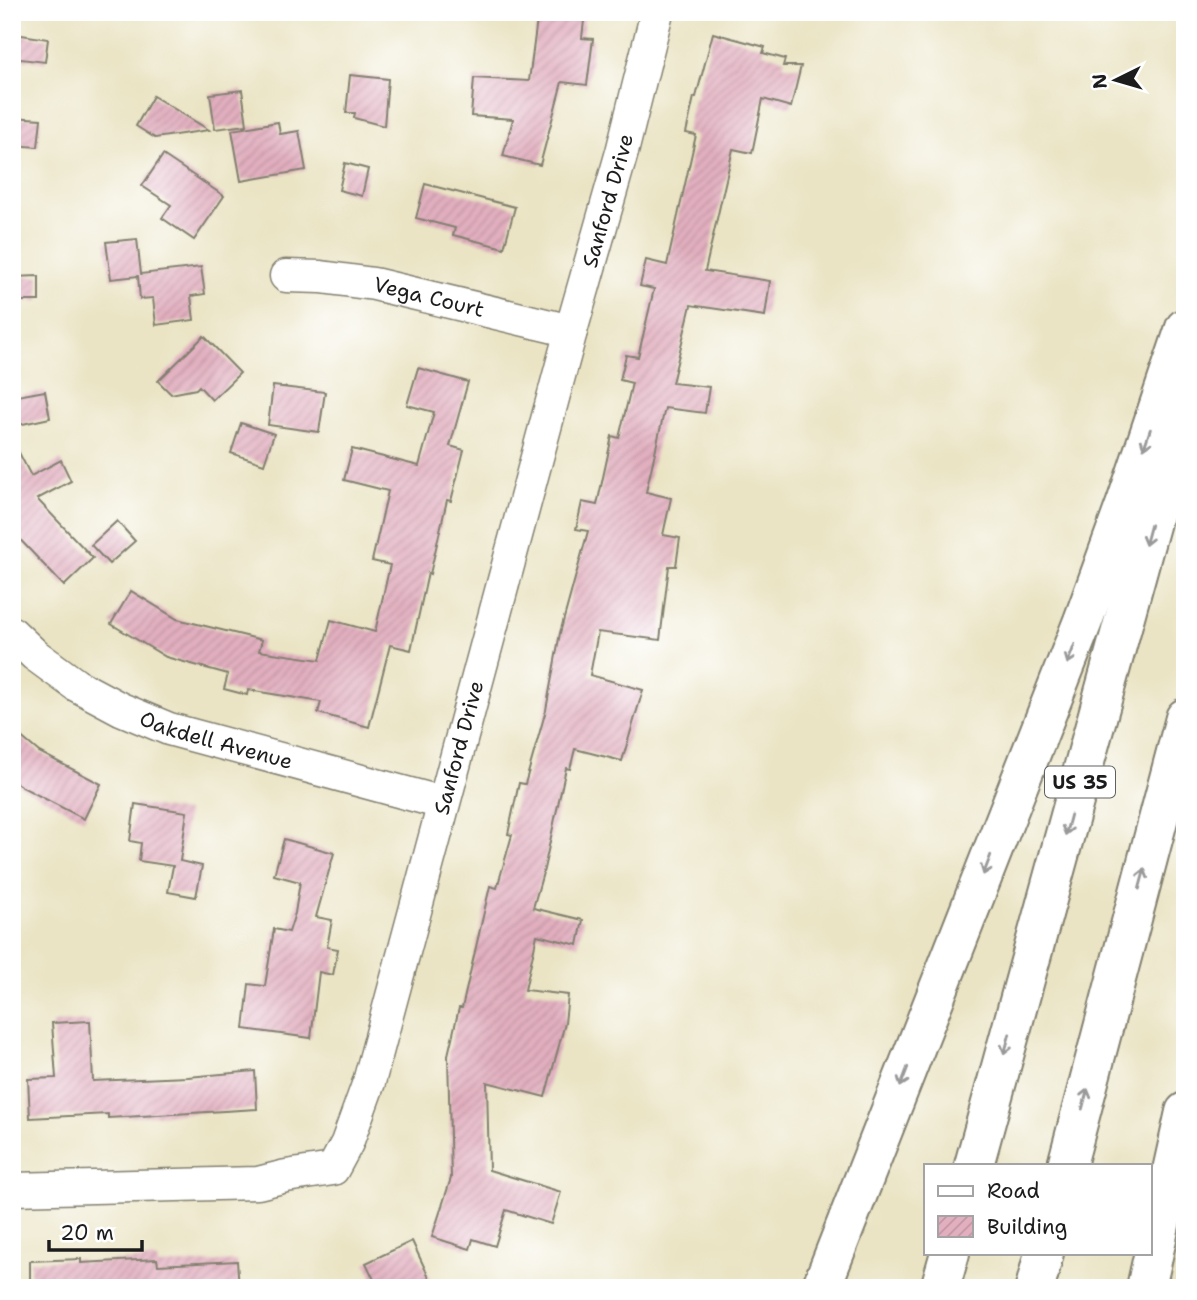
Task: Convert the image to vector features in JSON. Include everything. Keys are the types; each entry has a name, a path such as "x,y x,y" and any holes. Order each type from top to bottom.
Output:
{"highway":[{"path":"821,1288 1083,621 1185,328"},
{"name":"US 35","path":"974,1164 1185,398"},
{"path":"1067,1164 1185,718"},
{"path":"1146,1288 1185,1112"},
{"path":"940,1288 950,1254"},
{"path":"1035,1288 1044,1254"}],"street":[{"name":"Sanford Drive","path":"12,1189 258,1183 333,1169 347,1143 369,1082 571,331 622,152 657,12"},
{"name":"Vega Court","path":"286,276 321,277 374,284 571,331"},
{"name":"Oakdell Avenue","path":"12,633 35,655 76,685 121,709 169,729 443,803"}],"building":[{"path":"538,12 585,12 582,38 593,39 587,85 562,82 540,165 503,156 513,119 471,116 474,78 529,81"},
{"path":"713,33 765,47 763,53 785,59 783,66 801,66 791,107 763,99 752,153 733,149 705,271 770,281 765,316 691,305 672,383 709,387 705,413 665,408 646,492 671,498 663,535 680,538 676,566 669,566 660,640 598,632 590,675 643,690 622,761 575,749 570,769 566,768 533,908 583,920 578,945 537,935 525,990 568,995 565,1023 545,1097 487,1082 489,1170 561,1192 551,1224 506,1210 495,1246 473,1239 470,1249 432,1237 451,1178 448,1055 459,1008 462,1008 490,886 497,888 512,835 508,834 519,783 525,784 546,710 560,633 588,531 576,529 582,502 597,505 612,436 619,438 632,383 620,380 626,355 638,357 654,289 640,286 646,260 667,265 696,135 686,133"},
{"path":"15,34 48,39 45,62 12,58"},
{"path":"350,75 388,79 384,126 354,118 355,113 346,113"},
{"path":"242,90 247,125 215,129 210,94"},
{"path":"153,96 209,130 155,138 136,126"},
{"path":"12,117 41,119 38,147 12,145"},
{"path":"278,122 280,134 299,131 306,170 241,181 232,130"},
{"path":"163,155 224,196 194,240 162,218 171,205 142,186"},
{"path":"345,163 368,169 362,196 339,190"},
{"path":"425,184 515,207 504,248 453,235 455,228 416,218"},
{"path":"137,239 141,274 201,267 205,294 191,296 194,320 156,325 153,298 140,299 138,276 111,279 106,242"},
{"path":"39,276 39,301 12,301 12,277"},
{"path":"204,336 240,373 212,400 199,386 171,394 158,381"},
{"path":"418,368 468,382 450,446 464,450 451,501 447,500 411,650 390,645 369,727 318,713 321,702 248,690 247,695 224,689 228,674 166,657 111,624 131,591 177,619 262,640 259,651 320,660 331,620 375,632 390,565 372,561 388,491 344,480 352,449 419,466 434,412 407,405"},
{"path":"273,386 325,392 319,432 268,425"},
{"path":"45,391 50,418 18,425 12,397"},
{"path":"241,423 274,434 264,464 231,453"},
{"path":"12,439 31,476 61,460 71,481 37,499 93,558 64,586 12,531"},
{"path":"117,521 135,541 109,564 91,545"},
{"path":"12,729 39,752 101,784 84,819 12,780"},
{"path":"135,804 187,812 180,861 202,866 196,897 168,892 173,866 139,861 141,843 130,841"},
{"path":"284,839 334,853 316,917 332,920 327,947 338,949 333,975 319,972 311,1038 244,1029 249,984 265,986 274,929 289,932 295,913 300,882 274,875"},
{"path":"90,1021 93,1081 255,1071 257,1109 108,1118 108,1114 30,1118 28,1079 56,1078 52,1023"},
{"path":"412,1241 434,1288 378,1288 366,1263"},
{"path":"81,1259 81,1263 157,1259 158,1265 237,1261 239,1288 30,1288 30,1261"}]}
